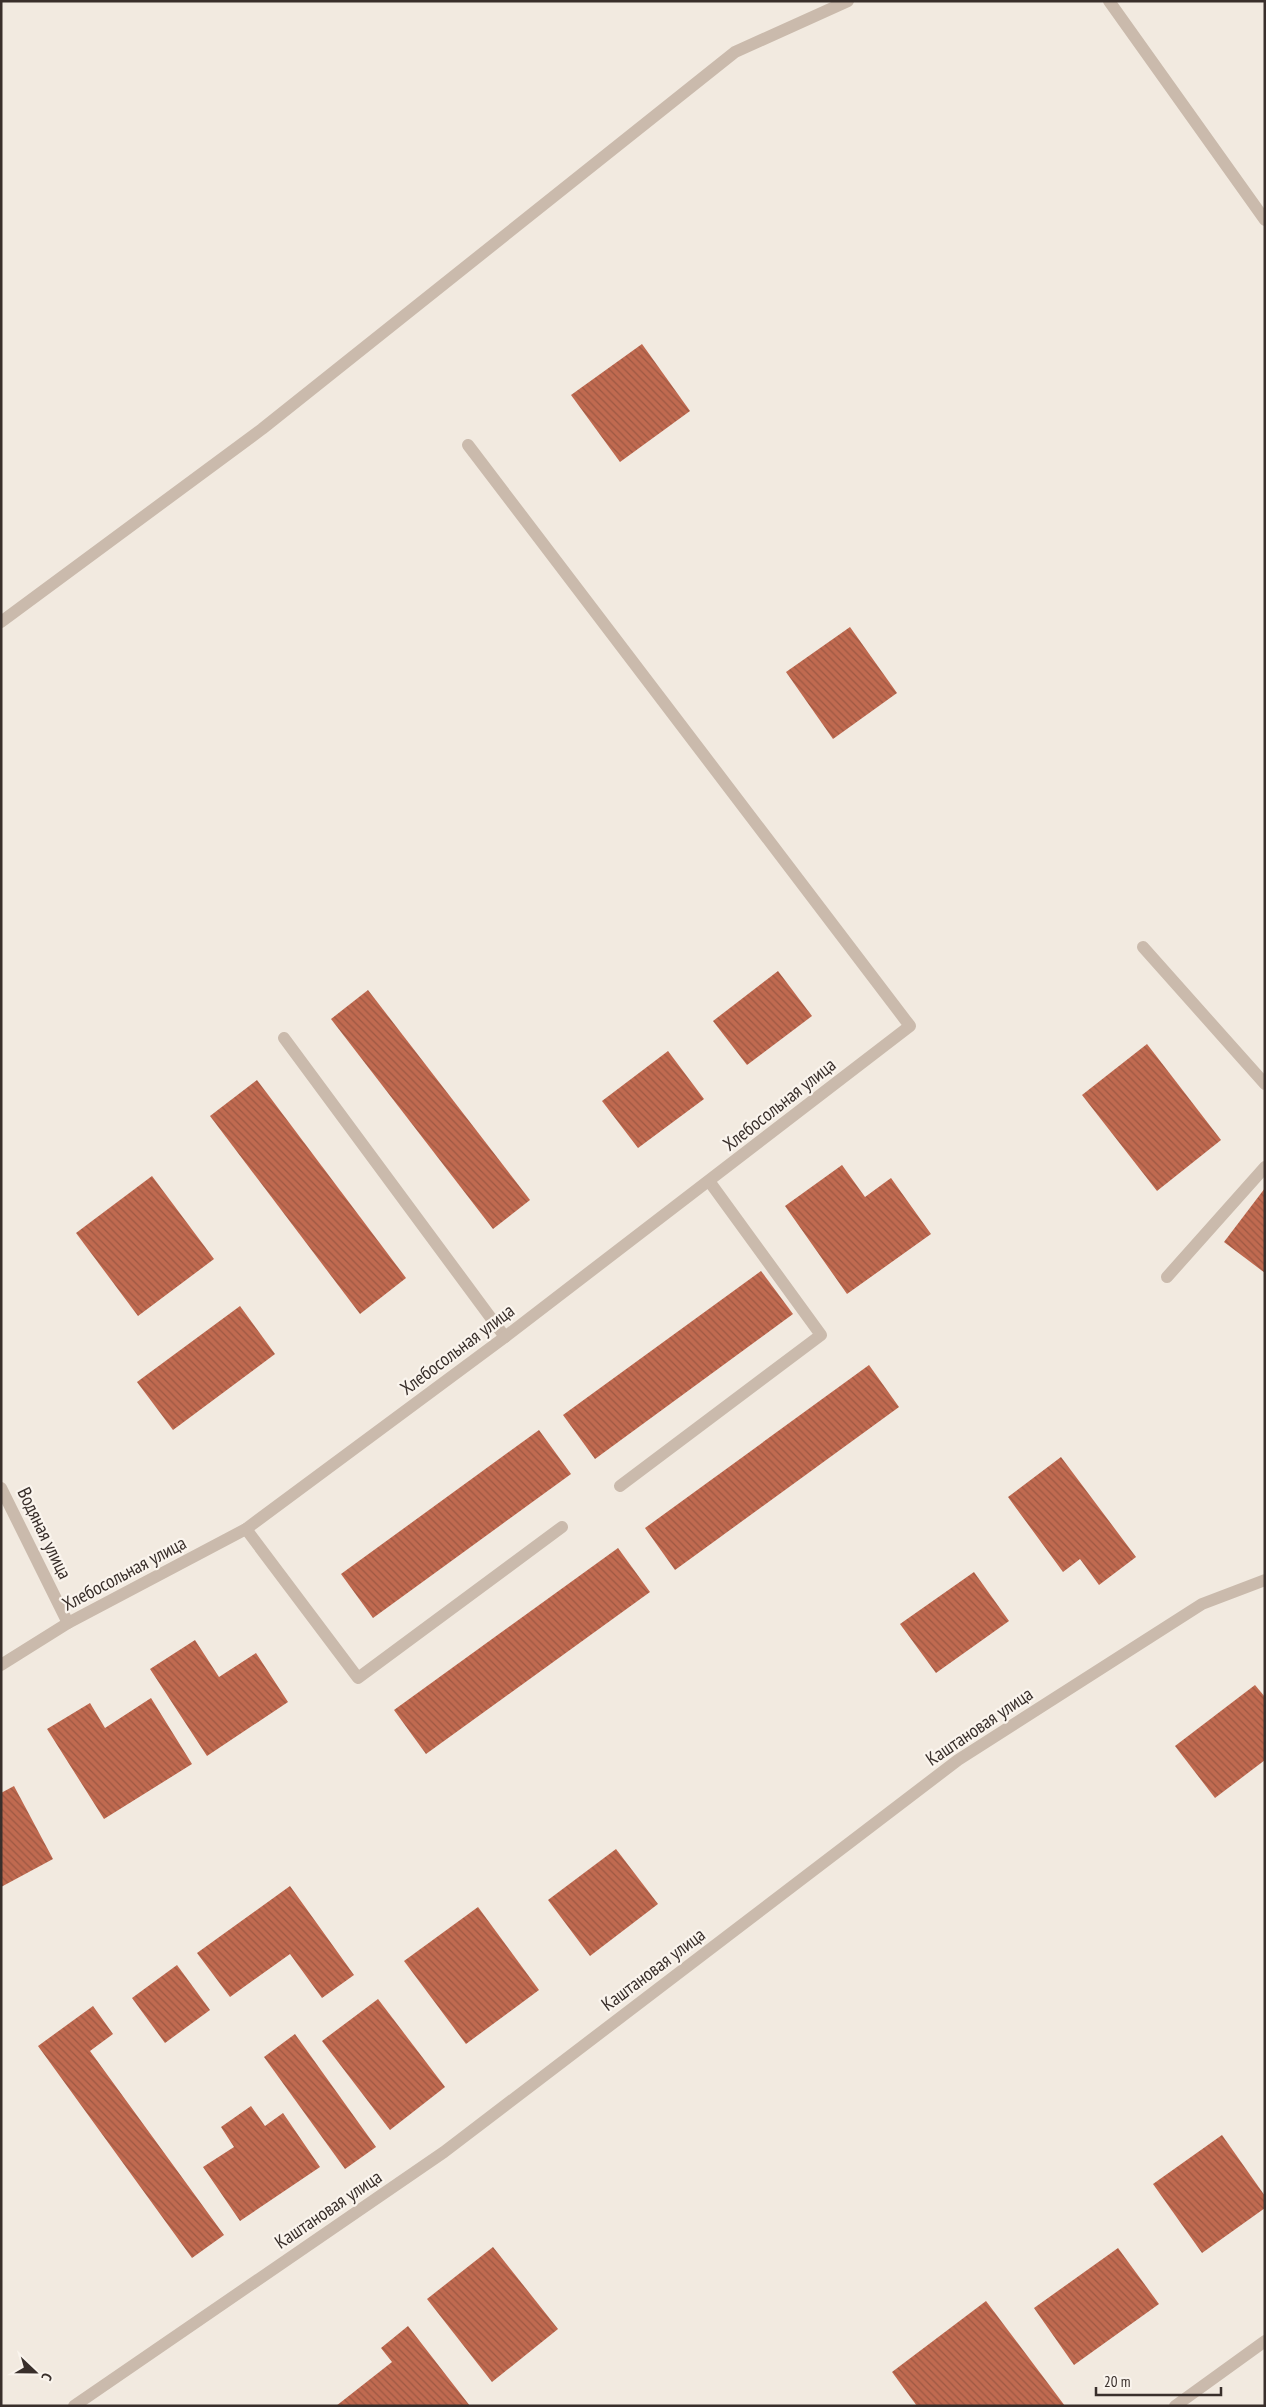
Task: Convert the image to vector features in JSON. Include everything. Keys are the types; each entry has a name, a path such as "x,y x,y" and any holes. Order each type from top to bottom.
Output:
{"street":[{"path":"1,622 262,429 735,52 848,1"},
{"path":"1109,1 1265,220"},
{"name":"Хлебосольная улица","path":"1,1664 68,1623 246,1529 505,1337 910,1026 468,445"},
{"path":"1143,947 1265,1084"},
{"path":"284,1038 505,1337"},
{"path":"1168,1276 1265,1167"},
{"path":"620,1486 821,1335 709,1181"},
{"name":"Водяная улица","path":"1,1488 68,1623"},
{"path":"246,1529 358,1678 562,1527"},
{"name":"Каштановая улица","path":"74,2406 444,2152 958,1760 1202,1604 1265,1580"},
{"path":"1175,2406 1265,2341"}],"building":[{"path":"642,344 690,411 620,462 571,395"},
{"path":"850,627 897,693 833,739 786,672"},
{"path":"778,971 812,1016 747,1065 713,1021"},
{"path":"368,990 530,1200 493,1229 331,1019"},
{"path":"1147,1044 1221,1140 1157,1191 1082,1095"},
{"path":"668,1051 704,1099 638,1148 602,1101"},
{"path":"257,1080 406,1278 360,1314 210,1116"},
{"path":"842,1165 865,1197 891,1178 931,1234 847,1294 785,1206"},
{"path":"152,1176 214,1259 138,1316 76,1233"},
{"path":"1265,1188 1265,1273 1224,1242"},
{"path":"761,1271 793,1314 595,1459 563,1415"},
{"path":"240,1306 275,1354 173,1430 137,1382"},
{"path":"869,1365 899,1407 675,1570 645,1528"},
{"path":"539,1430 571,1474 373,1618 341,1574"},
{"path":"1061,1457 1136,1557 1099,1585 1080,1559 1063,1572 1008,1497"},
{"path":"618,1548 650,1592 426,1754 394,1710"},
{"path":"974,1572 1009,1621 936,1673 900,1624"},
{"path":"195,1640 219,1677 256,1653 288,1702 207,1756 150,1669"},
{"path":"1255,1685 1265,1697 1265,1760 1215,1798 1175,1746"},
{"path":"151,1698 192,1764 104,1819 47,1729 90,1703 105,1728"},
{"path":"14,1786 53,1859 1,1887 1,1793"},
{"path":"616,1849 658,1904 590,1956 548,1900"},
{"path":"290,1886 354,1975 322,1998 290,1954 230,1997 197,1953"},
{"path":"478,1907 539,1990 466,2044 404,1961"},
{"path":"177,1965 210,2010 165,2043 132,1998"},
{"path":"378,1999 445,2087 390,2130 322,2041"},
{"path":"93,2006 113,2034 90,2051 224,2235 192,2258 38,2046"},
{"path":"295,2034 376,2147 345,2169 264,2057"},
{"path":"251,2106 265,2126 283,2113 320,2167 240,2221 203,2167 234,2147 221,2127"},
{"path":"1222,2135 1265,2196 1265,2208 1202,2253 1153,2184"},
{"path":"493,2247 558,2329 492,2382 427,2299"},
{"path":"1118,2248 1159,2304 1074,2365 1034,2308"},
{"path":"986,2301 1065,2406 917,2406 892,2372"},
{"path":"408,2326 470,2406 336,2406 392,2362 381,2348"}]}
